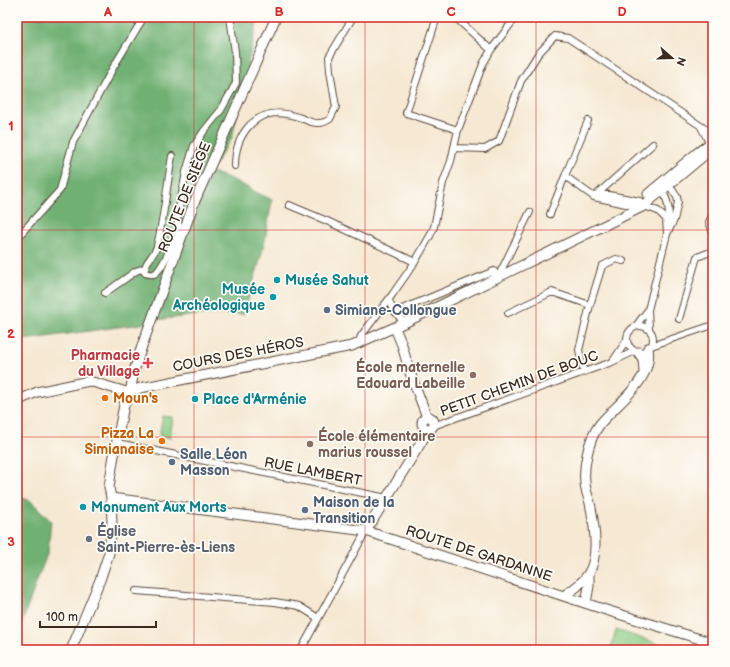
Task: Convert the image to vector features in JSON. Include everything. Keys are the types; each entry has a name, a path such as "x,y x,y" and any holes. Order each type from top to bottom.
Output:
{"main road":[{"name":"ROUTE DE SIÈGE","path":"71,650 100,580 108,553 112,522 109,487 124,405 130,393 134,371 142,346 181,230 276,17"},
{"name":"COURS DES HÉROS","path":"130,393 140,388 355,345 395,328 623,217 712,145"},
{"path":"366,531 430,428 424,427 423,420 427,417 395,328"},
{"path":"563,596 579,585 589,573 593,564 595,538 585,483 585,465 590,443 599,425 630,392 644,373 649,361 650,347"},
{"path":"637,351 642,359 644,373"},
{"path":"17,401 36,392 89,381 130,393"},
{"name":"ROUTE DE GARDANNE","path":"111,498 366,531 563,596 713,643"},
{"path":"586,603 589,586 589,573"}],"street":[{"path":"17,238 60,190 73,142 114,66 144,17"},
{"path":"144,268 145,273 149,275 154,274 161,266 181,230 177,219 186,172 194,146 221,110 236,83 236,52 230,17"},
{"path":"235,166 236,153 242,136 251,124 264,115 279,113 290,114 318,123 330,119 336,107 329,57 353,17"},
{"path":"437,17 406,113 458,130"},
{"path":"455,17 491,50"},
{"path":"355,345 427,243 434,227 443,183 458,130 483,64 491,50 516,17"},
{"path":"454,148 485,149 499,141 521,81 538,54 555,36 568,38 713,134"},
{"path":"550,214 588,121"},
{"path":"701,127 712,145"},
{"path":"596,195 653,144"},
{"path":"105,293 136,270 144,268 156,248 162,226 172,156"},
{"path":"565,176 596,195 658,211 666,219 668,227"},
{"path":"650,347 653,341 648,329 648,310 668,227 669,213 664,185"},
{"path":"664,185 677,197 678,202 674,220 667,234"},
{"path":"289,205 415,262"},
{"path":"497,278 530,212"},
{"path":"713,214 709,222 713,233"},
{"path":"679,320 697,257 713,251"},
{"path":"584,372 579,350 590,305 602,266 616,259 623,261"},
{"path":"395,312 494,271 497,278"},
{"path":"508,313 552,292 590,305"},
{"path":"390,297 395,312 404,323"},
{"path":"648,310 635,327 629,332 627,340 631,348 637,351 642,352 650,347 713,325"},
{"path":"635,327 642,326 648,329"},
{"path":"652,336 667,341"},
{"name":"PETIT CHEMIN DE BOUC","path":"612,362 627,340"},
{"name":"PETIT CHEMIN DE BOUC","path":"430,428 612,362 637,351"},
{"name":"RUE LAMBERT","path":"117,443 387,498"},
{"path":"301,650 366,531"},
{"path":"136,591 275,602 299,606 318,618"}],"green space":[{"path":"17,17 258,17 232,138 194,197 148,323 17,341"},
{"path":"212,172 231,179 272,200 264,246 244,314 207,314 156,320 196,205"},
{"path":"163,416 173,417 170,438 159,436"},
{"path":"17,496 31,501 51,521 48,552 17,638"},
{"path":"617,630 677,650 610,650"}],"place":[{"name":"Musée Sahut","path":"277,280"},
{"name":"Musée Archéologique","path":"273,297"},
{"name":"Simiane-Collongue","path":"327,310"},
{"name":"Pharmacie du Village","path":"148,363"},
{"name":"École maternelle Edouard Labeille","path":"473,375"},
{"name":"Moun's","path":"105,398"},
{"name":"Place d'Arménie","path":"195,399"},
{"name":"Pizza La Simianaise","path":"162,441"},
{"name":"École élémentaire marius roussel","path":"310,444"},
{"name":"Salle Léon Masson","path":"172,462"},
{"name":"Monument Aux Morts","path":"83,507"},
{"name":"Maison de la Transition","path":"305,510"},
{"name":"Église Saint-Pierre-ès-Liens","path":"89,539"}]}
